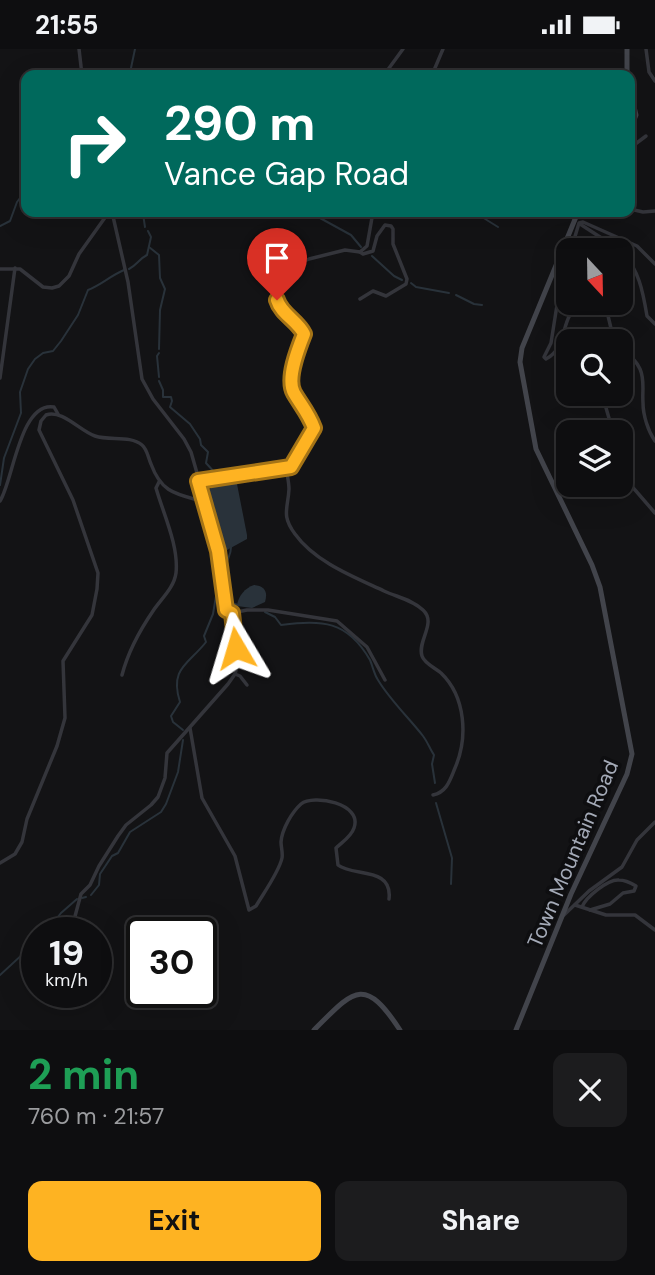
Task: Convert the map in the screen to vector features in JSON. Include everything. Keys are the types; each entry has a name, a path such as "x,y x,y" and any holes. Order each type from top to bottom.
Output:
{"main road":[{"path":"627,49 627,70"},
{"name":"Town Mountain Road","path":"516,1030 562,916 626,774 632,754 600,587 536,449 520,362 522,348 578,217"},
{"path":"314,1030 348,997 361,994 370,995 381,1003 400,1030"}],"street":[{"path":"79,49 81,70"},
{"path":"388,70 403,49"},
{"path":"434,70 443,49"},
{"path":"646,49 649,72 655,81"},
{"path":"635,144 646,136"},
{"path":"635,210 655,211"},
{"path":"0,269 16,268 24,271 43,287 59,286 66,280 79,254 106,217"},
{"path":"111,217 128,282 138,366 153,399 188,445 218,551 226,610 232,613 258,610 337,621 367,647 385,680"},
{"path":"360,252 367,246 372,217"},
{"path":"574,238 577,222"},
{"path":"577,222 601,238"},
{"path":"577,222 583,222 636,246 655,264"},
{"path":"198,481 291,467 314,428 289,380 304,334 299,325 279,307 276,291 302,263 311,258 345,250 363,254 373,251 380,231 385,225 391,226 395,254 407,279 406,284 393,294 386,296 373,291 360,299"},
{"path":"634,267 646,298 647,316 655,324"},
{"path":"0,378 16,268"},
{"path":"556,311 551,343 544,357 546,359 553,355 561,344 568,315"},
{"path":"633,358 643,378 642,406 655,440"},
{"path":"0,502 11,476 21,437 38,411 48,406 54,407 58,414 93,436 116,440 130,438 145,447 159,482 172,493 205,502"},
{"path":"0,863 15,854 22,842 27,819 57,746 65,718 64,661 92,615 97,589 98,573 73,500 39,430 46,415 58,414"},
{"path":"286,468 289,489 286,518 302,543 344,571 414,604 426,614 428,624 421,651 422,658 450,684 463,719 462,746 458,761 444,789 433,795"},
{"path":"122,675 127,656 151,614 173,584 176,573 167,516 156,488 159,482"},
{"path":"633,488 655,513"},
{"path":"75,917 81,894 90,885 118,836 126,825 158,797 165,778 167,753 235,674 237,660 232,613"},
{"path":"235,674 247,685"},
{"path":"190,728 202,798 235,856 249,910 256,906 281,862 281,841 288,823 308,800 335,802 349,809 355,826 348,838 336,848 338,865 343,869 376,875 387,886 389,899"},
{"path":"562,916 589,891 622,867 637,840 655,822"},
{"path":"582,907 585,900 613,881 622,880 636,886 634,891 623,893 610,904 590,909"},
{"path":"575,905 606,915 635,915 655,930"}],"shaded area":[{"path":"233,480 237,484 247,539 227,550 224,548 208,491 214,485"},
{"path":"254,585 265,590 265,602 252,608 237,606 243,593"}],"waterway":[{"path":"132,70 135,49"},
{"path":"0,226 10,221 21,197"},
{"path":"143,217 145,227"},
{"path":"318,217 351,235 361,247"},
{"path":"482,217 498,227"},
{"path":"129,269 147,255 151,237 148,231"},
{"path":"149,247 159,255 160,278 165,289 160,310 159,349"},
{"path":"372,256 402,280"},
{"path":"0,485 4,458 21,413 20,392 28,369 35,359 43,353 53,351 61,341 78,315 88,290 124,270"},
{"path":"411,283 416,287 449,293"},
{"path":"456,295 482,305"},
{"path":"159,353 159,377"},
{"path":"159,381 163,397 171,397 170,407 190,424 201,445 208,452 206,463 216,474"},
{"path":"231,547 225,569 228,602 238,605"},
{"path":"183,730 173,722 171,716 180,702 177,681 182,667 206,642 204,636 213,614 219,578"},
{"path":"265,612 275,617 281,625 321,623 343,630 352,637 370,660 383,687 426,740 434,755 432,764 435,783"},
{"path":"91,895 99,885 100,874 112,856 118,853 130,832 161,812 166,804 178,772 183,740"},
{"path":"436,803 452,858 451,884"},
{"path":"82,898 86,897"},
{"path":"58,917 77,899"},
{"path":"0,975 21,956"}],"route":[{"path":"236,648 232,613 226,610 215,536 198,481 291,467 314,428 289,380 303,330 279,307 277,300"}]}
